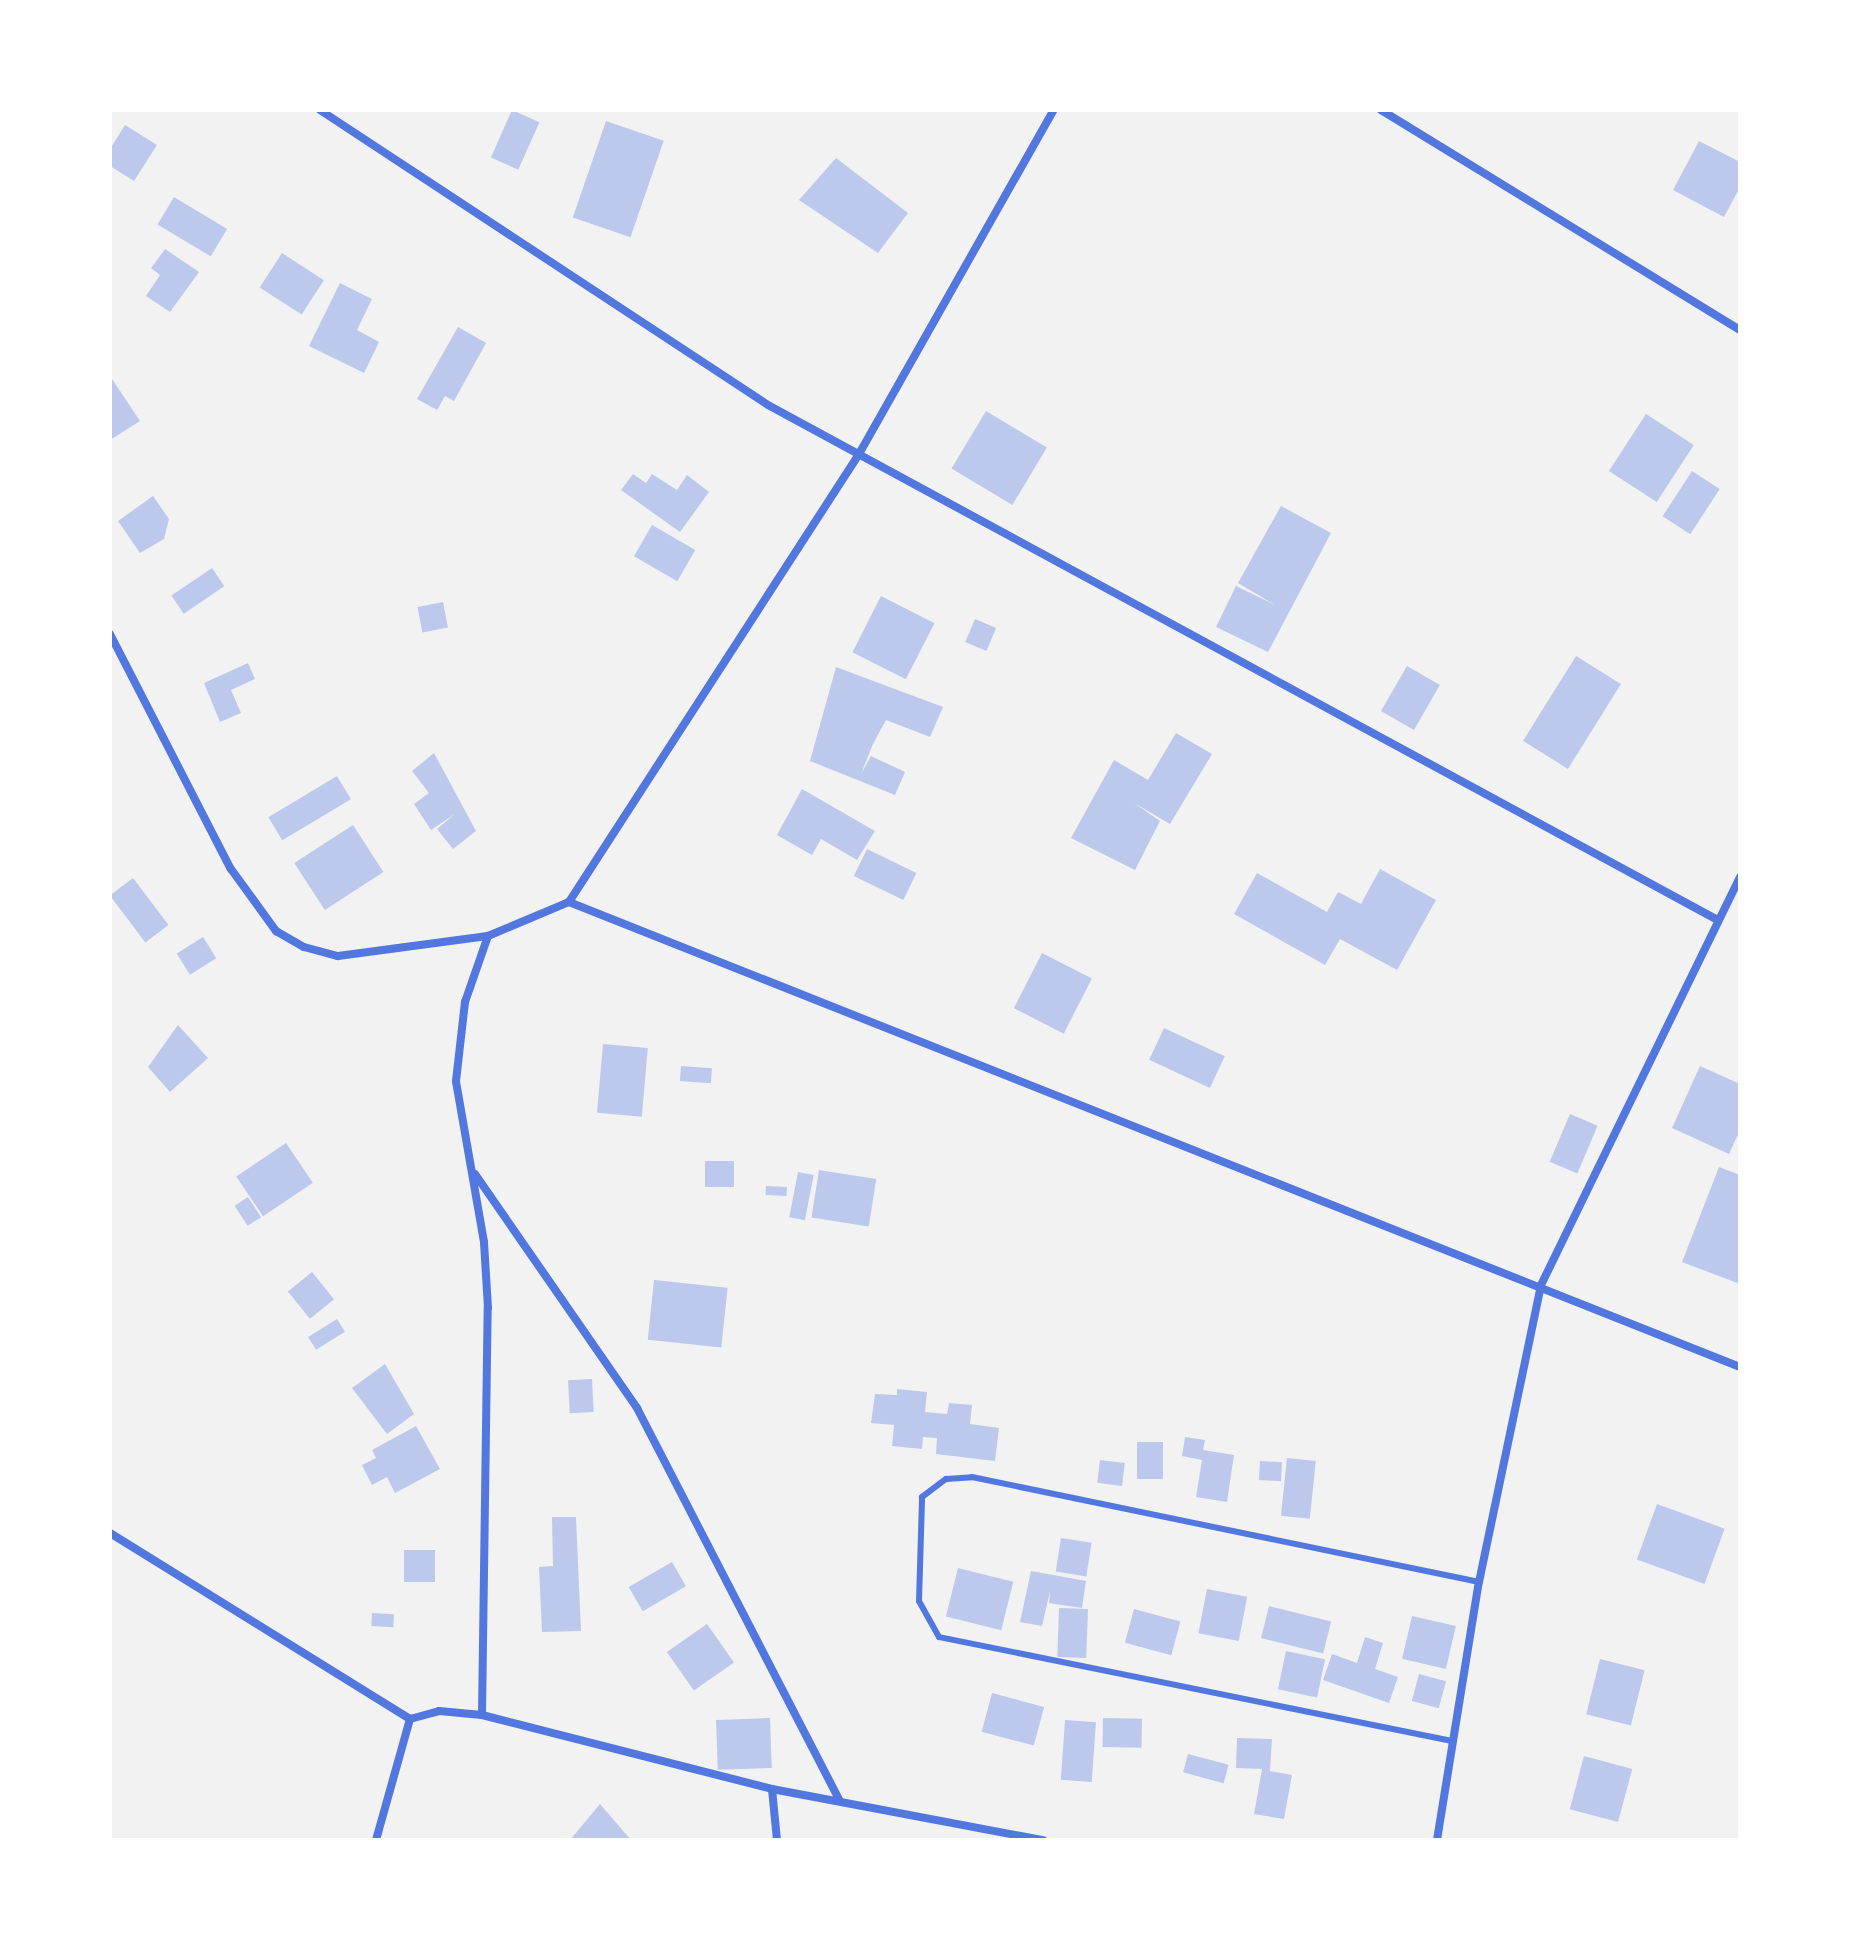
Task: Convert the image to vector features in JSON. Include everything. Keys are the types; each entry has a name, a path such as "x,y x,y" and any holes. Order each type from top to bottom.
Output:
{"street":[{"path":"320,110 768,405 1716,919"},
{"path":"110,634 231,869 276,931 338,956 488,936 569,902 859,454 1054,110"},
{"path":"1381,110 1740,330"},
{"path":"1437,1840 1479,1582 1541,1285 1716,919 1740,877"},
{"path":"569,902 1541,1285 1740,1367"},
{"path":"482,1715 488,1308 472,1170 456,1081 465,1002 488,936"},
{"path":"472,1170 637,1408 840,1801"},
{"path":"110,1533 410,1719 439,1711 482,1715 772,1789 1043,1840"},
{"path":"376,1840 410,1719"},
{"path":"772,1789 777,1840"}],"lane":[{"path":"1452,1741 939,1637 919,1601 922,1497 946,1479 972,1477 1479,1582"}],"building":[{"path":"512,110 539,122 518,170 491,158"},
{"path":"606,121 664,141 630,237 573,217"},
{"path":"125,125 157,145 134,181 110,166 110,149"},
{"path":"1699,141 1740,162 1740,187 1724,217 1673,190"},
{"path":"836,158 908,213 878,253 799,200"},
{"path":"174,197 227,229 211,256 158,224"},
{"path":"165,249 199,272 170,312 146,296 160,275 151,268"},
{"path":"282,253 324,280 302,315 260,287"},
{"path":"340,283 372,299 357,330 379,342 364,373 309,346"},
{"path":"458,327 486,343 454,401 445,396 437,410 417,399"},
{"path":"110,376 140,421 110,440"},
{"path":"986,411 1047,448 1012,505 951,468"},
{"path":"1646,414 1694,445 1657,502 1609,471"},
{"path":"1692,471 1720,489 1690,534 1663,516"},
{"path":"633,474 646,483 652,474 677,490 687,475 709,492 680,532 621,490"},
{"path":"153,496 169,519 164,539 140,553 118,521"},
{"path":"1281,506 1331,533 1268,652 1216,627 1236,586 1275,605 1238,583"},
{"path":"652,525 695,550 677,581 634,556"},
{"path":"212,568 224,586 184,614 171,595"},
{"path":"881,596 934,623 906,679 852,652"},
{"path":"443,602 448,628 422,632 417,607"},
{"path":"975,619 996,628 986,651 965,642"},
{"path":"1576,656 1621,684 1568,769 1523,741"},
{"path":"248,663 255,679 231,690 241,713 220,722 204,683"},
{"path":"1407,666 1440,685 1414,730 1381,711"},
{"path":"836,667 943,707 930,737 886,720 861,774 871,756 905,772 895,795 810,761"},
{"path":"1176,733 1212,754 1170,824 1134,803 1160,821 1135,870 1071,838 1114,760 1148,780"},
{"path":"434,753 476,831 453,849 437,829 455,814 431,830 414,804 429,793 412,771"},
{"path":"337,776 351,799 282,840 268,817"},
{"path":"802,789 875,831 857,860 821,839 812,855 777,835"},
{"path":"353,825 383,872 325,910 294,863"},
{"path":"867,849 916,873 903,900 854,876"},
{"path":"1380,869 1436,900 1397,970 1340,939 1325,965 1234,914 1257,873 1327,912 1338,892 1361,904"},
{"path":"133,878 169,925 145,943 110,896"},
{"path":"203,937 216,958 190,975 177,953"},
{"path":"1042,953 1092,978 1064,1034 1014,1008"},
{"path":"178,1025 208,1058 170,1092 148,1067"},
{"path":"1164,1028 1225,1056 1210,1088 1149,1060"},
{"path":"603,1044 648,1048 642,1117 597,1113"},
{"path":"681,1066 712,1068 711,1083 680,1081"},
{"path":"1700,1066 1740,1084 1740,1130 1729,1154 1672,1128"},
{"path":"1570,1114 1598,1126 1577,1174 1550,1162"},
{"path":"286,1143 313,1183 263,1216 236,1177"},
{"path":"705,1161 734,1161 734,1187 705,1187"},
{"path":"1719,1167 1740,1175 1740,1284 1682,1262"},
{"path":"819,1170 876,1179 869,1226 811,1217"},
{"path":"798,1172 814,1175 805,1220 789,1217"},
{"path":"766,1186 787,1187 787,1196 766,1195"},
{"path":"248,1197 261,1217 248,1226 235,1206"},
{"path":"312,1272 334,1299 310,1319 288,1292"},
{"path":"654,1280 728,1288 721,1347 648,1340"},
{"path":"337,1319 345,1332 316,1350 308,1337"},
{"path":"385,1364 414,1414 387,1434 352,1388"},
{"path":"592,1379 594,1412 570,1413 568,1380"},
{"path":"897,1389 927,1392 925,1412 947,1414 949,1403 972,1405 970,1424 999,1428 995,1461 936,1454 937,1438 923,1437 922,1449 892,1446 894,1425 871,1423 875,1394 897,1395"},
{"path":"416,1426 440,1469 395,1493 387,1477 372,1485 362,1465 376,1458 372,1450"},
{"path":"1185,1437 1205,1440 1203,1450 1234,1455 1227,1502 1196,1497 1202,1460 1182,1456"},
{"path":"1137,1442 1163,1442 1163,1479 1137,1479"},
{"path":"1287,1458 1316,1461 1310,1519 1281,1516"},
{"path":"1100,1460 1125,1463 1122,1486 1097,1483"},
{"path":"1260,1461 1282,1462 1281,1481 1259,1480"},
{"path":"1657,1504 1725,1529 1704,1584 1637,1559"},
{"path":"552,1517 576,1517 581,1631 542,1632 539,1567 553,1566"},
{"path":"1061,1538 1092,1543 1086,1576 1056,1572"},
{"path":"404,1550 435,1550 435,1582 404,1582"},
{"path":"672,1562 686,1586 643,1611 629,1587"},
{"path":"958,1568 1013,1582 1001,1630 946,1617"},
{"path":"1031,1571 1086,1581 1082,1608 1049,1603 1050,1591 1042,1626 1020,1622"},
{"path":"1207,1589 1247,1597 1239,1641 1198,1633"},
{"path":"1269,1606 1331,1621 1323,1654 1261,1638"},
{"path":"1059,1608 1088,1609 1086,1658 1057,1657"},
{"path":"1134,1609 1180,1621 1171,1655 1125,1643"},
{"path":"372,1613 394,1614 393,1627 371,1626"},
{"path":"1412,1616 1456,1626 1446,1669 1402,1659"},
{"path":"707,1624 734,1663 694,1691 667,1652"},
{"path":"1365,1637 1383,1643 1375,1669 1398,1677 1389,1703 1323,1680 1332,1654 1357,1663"},
{"path":"1286,1651 1325,1659 1317,1697 1278,1689"},
{"path":"1600,1659 1645,1670 1631,1725 1586,1714"},
{"path":"1419,1674 1446,1681 1439,1708 1412,1701"},
{"path":"992,1693 1044,1707 1034,1746 982,1732"},
{"path":"770,1718 772,1768 718,1770 716,1720"},
{"path":"1103,1718 1142,1719 1141,1748 1102,1747"},
{"path":"1065,1720 1096,1722 1092,1782 1061,1780"},
{"path":"1237,1738 1272,1739 1270,1771 1292,1775 1284,1819 1254,1814 1262,1769 1236,1768"},
{"path":"1188,1754 1229,1765 1224,1783 1183,1772"},
{"path":"1584,1756 1632,1769 1618,1822 1570,1809"},
{"path":"600,1804 631,1840 570,1840"}]}
